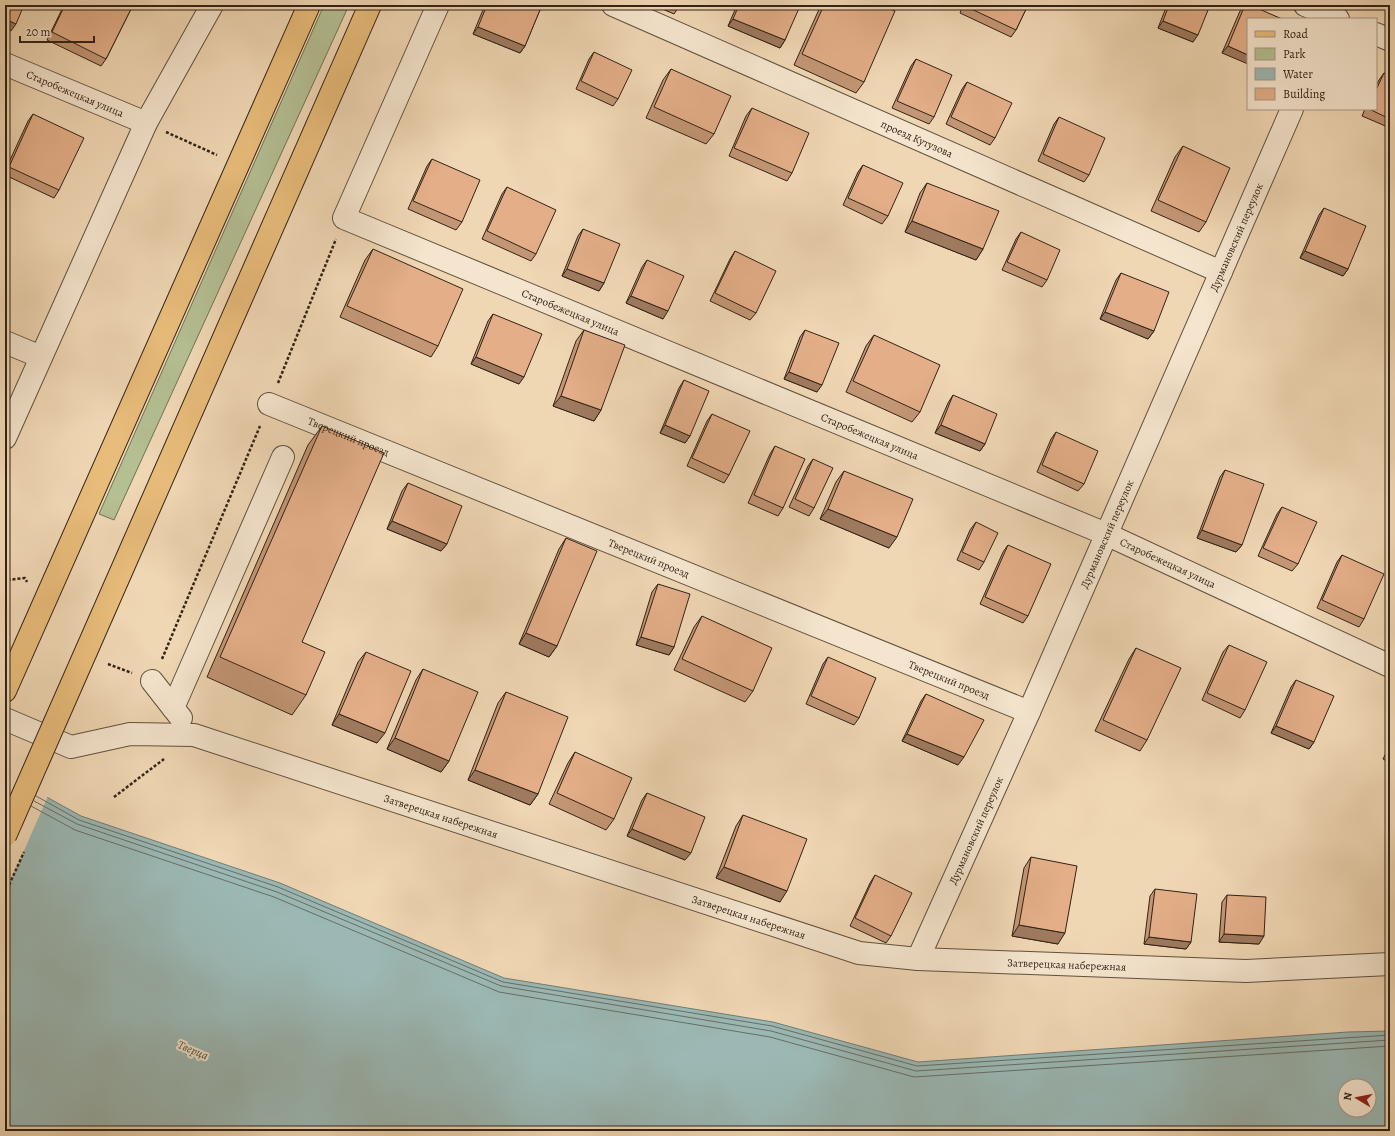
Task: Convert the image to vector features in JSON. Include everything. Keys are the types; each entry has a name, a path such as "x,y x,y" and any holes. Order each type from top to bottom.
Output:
{"main road":[{"path":"5,691 309,5"},
{"path":"5,836 370,5"}],"street":[{"path":"5,438 146,123 212,5"},
{"path":"344,218 438,5"},
{"name":"проезд Кутузова","path":"613,5 1221,272"},
{"path":"1305,5 1335,15"},
{"path":"1377,34 1390,40"},
{"name":"Старобежецкая улица","path":"5,64 146,123"},
{"name":"Дурмановский переулок","path":"918,959 1029,712 1292,110"},
{"name":"Старобежецкая улица","path":"344,218 1106,534 1390,666"},
{"path":"5,342 41,357"},
{"name":"Тверецкий проезд","path":"269,404 1029,712"},
{"path":"173,708 283,457"},
{"path":"152,681 194,735"},
{"name":"Затверецкая набережная","path":"5,719 71,747 130,734 194,735 859,953 918,959 1246,971 1390,964"}],"path":[{"path":"184,140 218,156"},
{"path":"152,681 269,404 344,218"},
{"path":"5,576 7,580 25,578 29,585"},
{"path":"114,797 194,735"}],"green space":[{"path":"324,5 349,5 114,520 99,514"}],"water":[{"name":"Тверца","path":"5,774 81,816 280,883 504,978 773,1022 918,1062 1348,1032 1390,1031 1390,1131 5,1131"}],"pier":[{"path":"5,772 48,796 5,894"}],"building":[{"path":"5,5 24,5 16,24 5,19"},
{"path":"65,5 133,5 106,59 52,32"},
{"path":"487,5 542,5 525,46 478,27"},
{"path":"739,5 800,6 785,40 733,19"},
{"path":"824,5 881,5 895,11 864,82 802,54"},
{"path":"965,5 1028,5 1016,30"},
{"path":"1169,5 1210,5 1198,35 1163,21"},
{"path":"1245,5 1250,5 1280,18 1247,18 1247,55 1228,46"},
{"path":"594,52 632,70 618,99 581,81"},
{"path":"916,59 952,75 934,117 897,101"},
{"path":"671,69 731,96 714,134 654,107"},
{"path":"1384,73 1390,76 1390,119 1371,110 1377,110 1377,88"},
{"path":"967,82 1012,103 995,138 951,117"},
{"path":"752,108 809,133 792,173 734,148"},
{"path":"33,114 84,138 59,190 9,167"},
{"path":"1059,117 1105,138 1089,175 1043,154"},
{"path":"1183,146 1230,168 1206,222 1158,200"},
{"path":"432,159 480,180 462,222 413,201"},
{"path":"863,165 903,183 888,216 848,198"},
{"path":"927,183 999,211 983,249 912,221"},
{"path":"507,187 556,210 536,254 487,231"},
{"path":"1324,208 1366,226 1348,269 1305,251"},
{"path":"583,229 620,244 604,283 567,269"},
{"path":"1021,232 1060,250 1047,280 1007,262"},
{"path":"373,249 463,289 438,346 347,306"},
{"path":"735,251 776,271 756,313 715,293"},
{"path":"647,260 684,276 668,311 631,296"},
{"path":"1121,273 1169,292 1154,331 1105,312"},
{"path":"493,314 542,334 524,377 476,357"},
{"path":"584,330 625,345 601,410 561,396"},
{"path":"805,330 839,343 822,385 789,372"},
{"path":"874,335 940,365 920,412 853,381"},
{"path":"684,380 709,391 690,436 665,425"},
{"path":"953,395 997,414 985,444 941,425"},
{"path":"712,414 750,431 729,475 692,458"},
{"path":"322,426 384,453 302,642 325,652 306,695 220,657"},
{"path":"1056,432 1098,451 1084,484 1042,465"},
{"path":"775,446 805,459 783,508 754,495"},
{"path":"813,459 833,468 814,508 795,499"},
{"path":"1225,470 1264,484 1242,545 1202,530"},
{"path":"844,471 913,499 897,537 828,509"},
{"path":"408,483 462,506 447,544 392,521"},
{"path":"1282,507 1317,522 1298,564 1263,548"},
{"path":"976,522 998,533 984,562 962,552"},
{"path":"566,538 597,551 557,646 526,633"},
{"path":"1008,545 1051,564 1028,616 985,597"},
{"path":"1342,555 1384,574 1364,619 1322,600"},
{"path":"658,584 690,594 674,647 641,637"},
{"path":"702,616 772,648 753,691 682,659"},
{"path":"1229,645 1267,662 1245,710 1207,693"},
{"path":"1136,648 1181,668 1147,740 1103,720"},
{"path":"366,652 411,671 385,733 339,714"},
{"path":"828,657 876,678 859,718 811,696"},
{"path":"423,669 478,692 449,761 395,738"},
{"path":"1296,680 1334,696 1314,742 1276,726"},
{"path":"506,692 568,717 538,794 475,770"},
{"path":"926,694 984,720 964,757 907,734"},
{"path":"575,752 632,778 614,819 557,793"},
{"path":"647,793 705,817 691,853 632,829"},
{"path":"743,815 807,839 787,891 724,867"},
{"path":"1031,857 1077,866 1065,933 1019,925"},
{"path":"875,875 912,893 891,936 855,918"},
{"path":"1155,889 1197,894 1191,942 1149,937"},
{"path":"1227,895 1266,897 1264,936 1224,934"}]}
